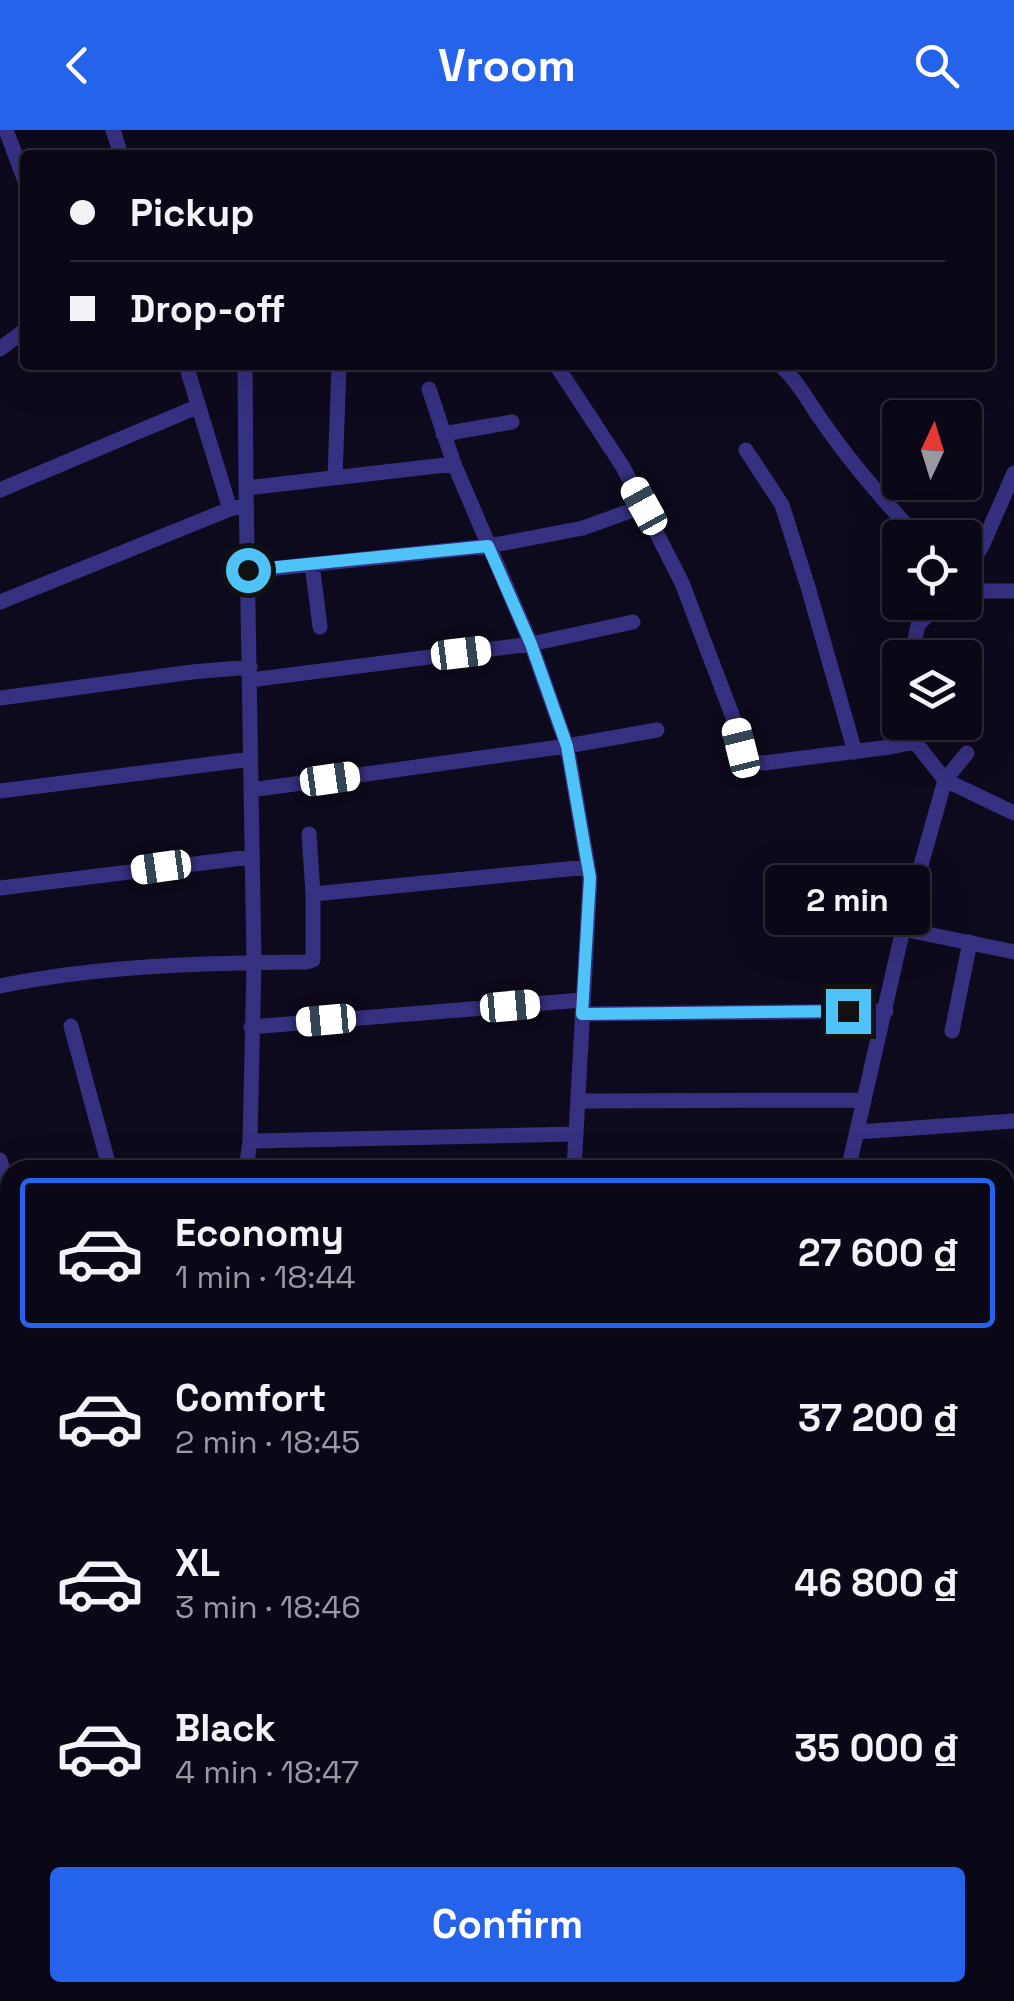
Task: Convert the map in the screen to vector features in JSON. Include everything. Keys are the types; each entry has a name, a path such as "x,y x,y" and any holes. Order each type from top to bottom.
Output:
{"street":[{"path":"6,130 20,167"},
{"path":"0,349 20,334"},
{"path":"187,370 198,406 241,501"},
{"path":"245,370 241,501 248,570 254,963 247,1160"},
{"path":"335,478 338,370"},
{"path":"559,370 623,467 682,583 749,761 764,763 915,742 944,780 1014,813"},
{"path":"785,370 826,428 902,520"},
{"path":"429,390 454,464 531,644 567,746 590,878 574,1160"},
{"path":"0,490 198,406"},
{"path":"443,434 512,422"},
{"path":"746,450 782,506 855,752"},
{"path":"0,602 241,501 335,478 454,464"},
{"path":"982,546 1011,491 1014,473"},
{"path":"248,570 488,546 583,528 644,506"},
{"path":"312,564 320,627"},
{"path":"982,591 1014,590"},
{"path":"0,698 192,672 250,674 531,644 633,622"},
{"path":"252,790 656,730"},
{"path":"850,1160 903,929 944,780 967,753"},
{"path":"0,791 251,759"},
{"path":"0,986 109,968 314,960 309,834"},
{"path":"0,888 251,858"},
{"path":"313,894 588,867"},
{"path":"903,929 1014,952"},
{"path":"952,1030 970,942"},
{"path":"252,1027 582,1007 886,1011"},
{"path":"71,1026 107,1160"},
{"path":"578,1102 864,1100"},
{"path":"857,1132 1014,1122"},
{"path":"250,1141 575,1134"}],"route":[{"path":"248,570 488,546 531,644 567,746 590,878 582,1014 848,1011"}]}
